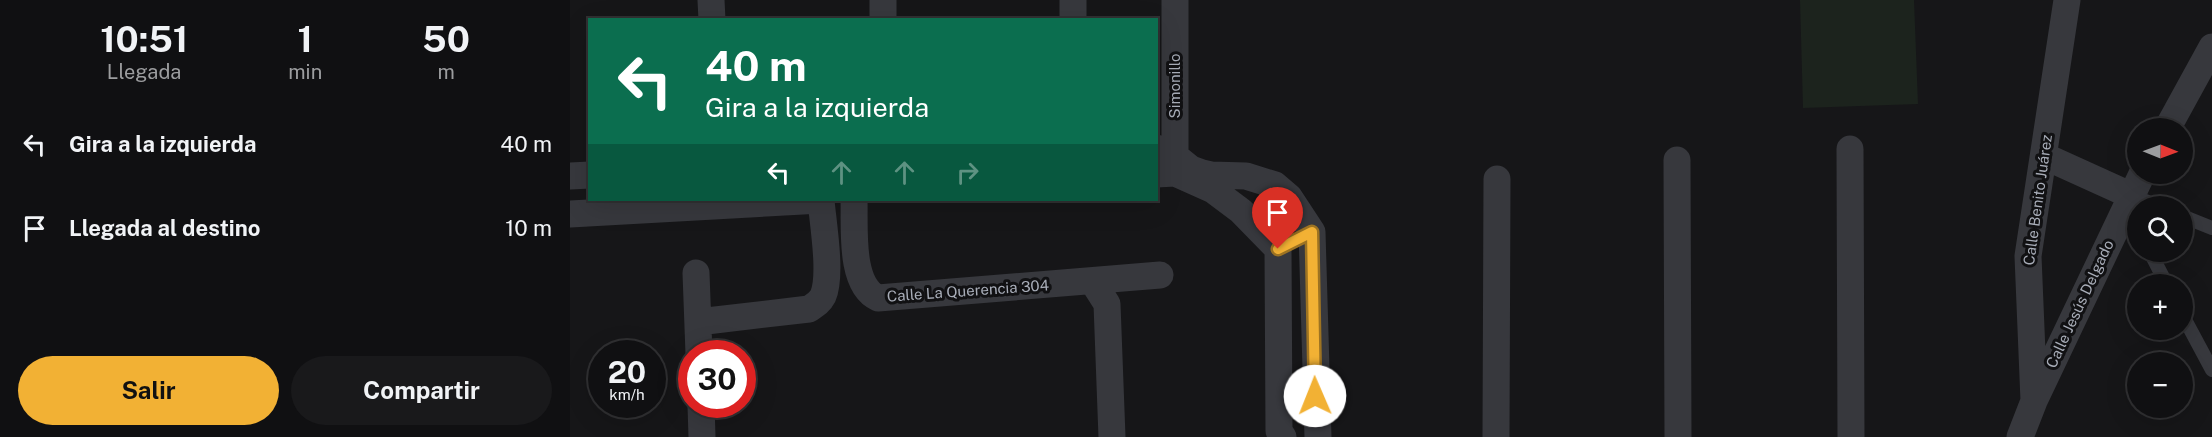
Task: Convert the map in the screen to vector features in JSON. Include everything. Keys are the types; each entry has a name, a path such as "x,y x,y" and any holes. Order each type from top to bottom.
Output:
{"street":[{"path":"711,0 712,18"},
{"path":"883,0 883,18"},
{"path":"1072,0 1073,18"},
{"name":"Simonillo","path":"1166,163 1175,0"},
{"name":"Calle Benito Juárez","path":"2034,401 2028,256 2067,0"},
{"path":"2173,118 2212,47"},
{"path":"1850,149 1851,437"},
{"path":"2044,156 2127,198"},
{"path":"1677,160 1678,437"},
{"path":"1166,163 1211,176 1246,176 1275,185 1289,197 1312,232 1317,437"},
{"path":"1166,163 1213,190 1241,211 1278,249 1279,431 1283,437"},
{"path":"570,176 588,175"},
{"path":"1496,437 1497,179"},
{"path":"570,214 803,201"},
{"path":"698,322 809,309 818,304 822,298 827,276 821,201"},
{"name":"Calle La Querencia 304","path":"854,201 858,271 867,290 878,298 1160,275"},
{"name":"Calle Jesús Delgado","path":"2020,437 2034,401 2127,215"},
{"path":"1278,249 1312,232"},
{"path":"696,273 699,340"},
{"path":"1093,282 1107,304 1112,437"},
{"path":"701,418 702,437"}],"lane":[{"path":"2193,220 2212,228"},
{"path":"2193,335 2212,370"}],"shaded area":[{"path":"1800,0 1914,0 1918,104 1803,108"}],"route":[{"path":"1278,249 1312,232 1315,396"}]}
